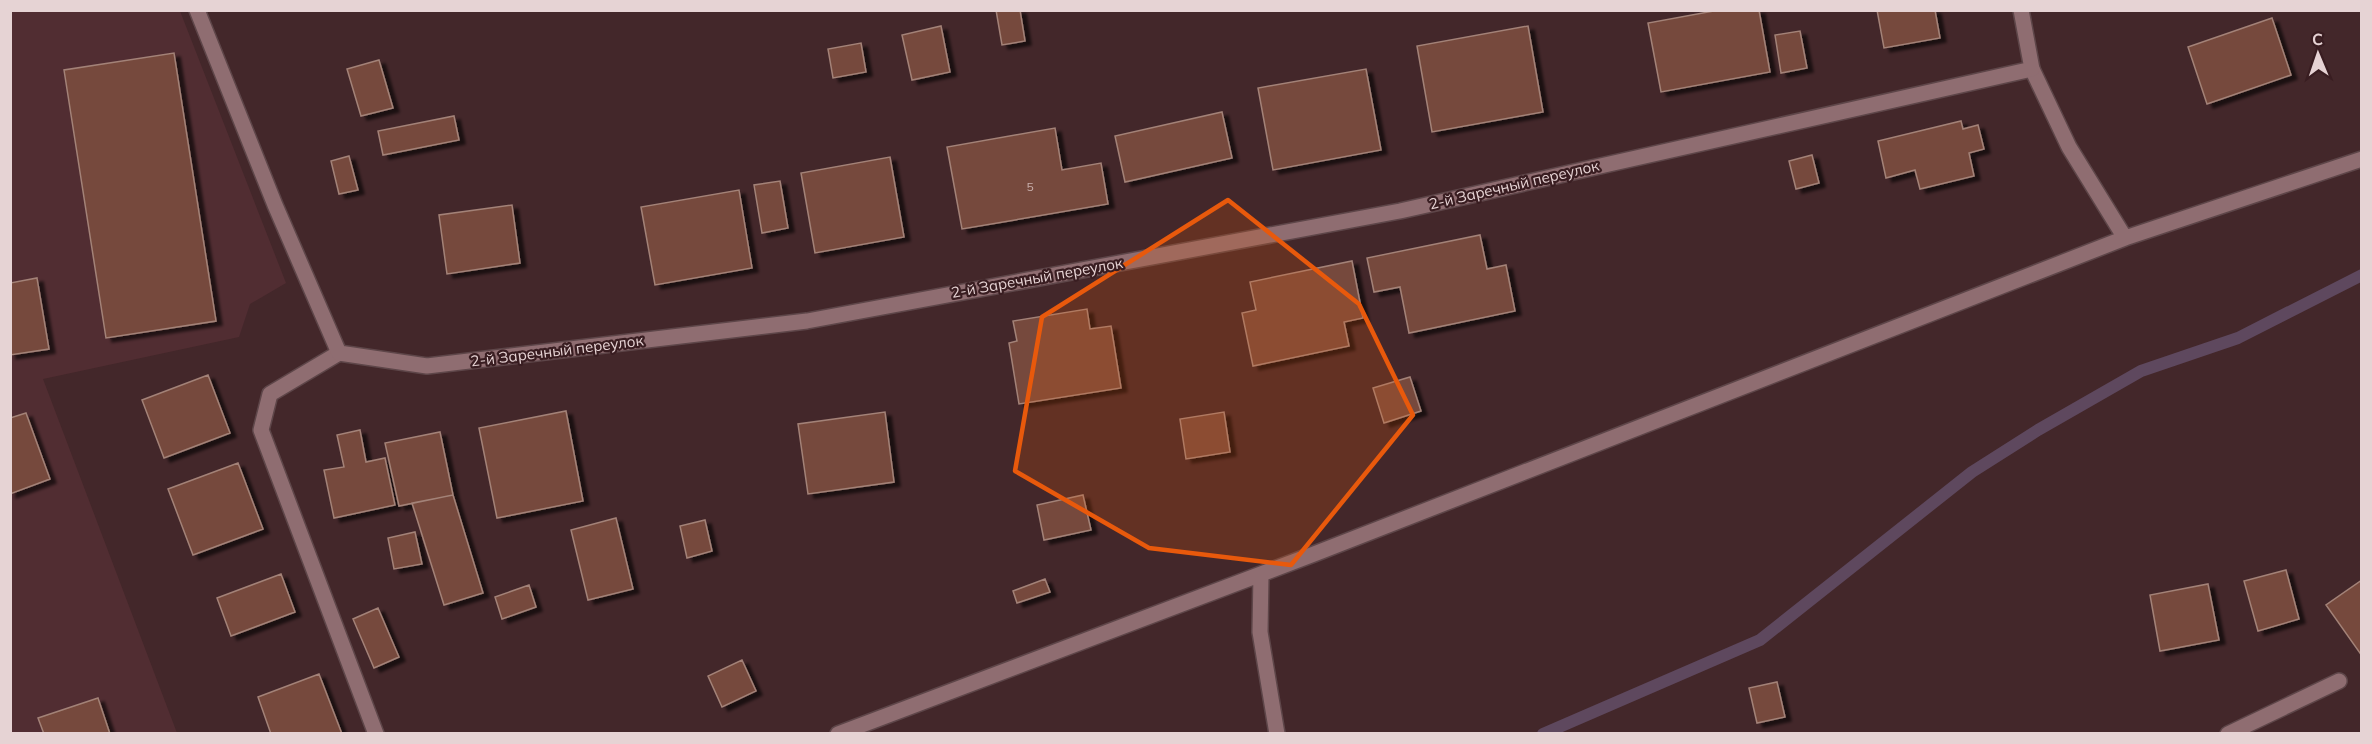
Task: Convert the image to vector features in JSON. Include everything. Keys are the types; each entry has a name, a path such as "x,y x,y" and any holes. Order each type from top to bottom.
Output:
{"street":[{"path":"197,10 274,205 339,353 270,394 261,430 376,734"},
{"path":"2021,10 2032,69 2069,147 2125,238"},
{"name":"2-й Заречный переулок","path":"339,353 427,366 807,321 1400,211 2032,69"},
{"path":"838,734 1261,574 2125,238 2361,159"},
{"path":"1261,574 1260,632 1277,734"},
{"path":"2228,734 2339,681"}],"highlighted area":[{"path":"1228,200 1359,304 1413,415 1291,565 1149,548 1015,471 1042,317"}],"shaded area":[{"path":"10,11 180,11 286,283 250,304 239,337 43,379 177,733 11,733"}],"building":[{"path":"996,10 1020,10 1025,41 1002,45"},
{"path":"1719,10 1759,10 1770,72 1661,92 1648,23"},
{"path":"1877,10 1935,10 1940,38 1884,48"},
{"path":"2272,18 2291,75 2207,104 2188,47"},
{"path":"941,26 950,72 912,80 902,35"},
{"path":"1528,26 1543,112 1432,132 1417,46"},
{"path":"1800,31 1807,68 1781,73 1775,35"},
{"path":"861,43 866,72 833,78 828,49"},
{"path":"174,53 216,321 106,338 64,70"},
{"path":"379,60 393,108 361,116 347,69"},
{"path":"1366,69 1381,150 1273,170 1258,88"},
{"path":"1222,112 1232,158 1125,182 1115,136"},
{"path":"454,116 459,140 383,155 378,131"},
{"path":"1961,121 1963,129 1978,125 1984,149 1969,153 1974,176 1920,189 1915,170 1886,178 1878,141"},
{"path":"1055,128 1062,170 1101,163 1108,204 962,229 947,147"},
{"path":"1812,155 1819,183 1796,189 1789,161"},
{"path":"349,156 358,190 339,194 331,161"},
{"path":"890,157 904,237 815,253 801,173"},
{"path":"780,181 788,228 762,233 754,185"},
{"path":"739,190 752,268 655,285 641,207"},
{"path":"512,205 520,263 447,274 439,215"},
{"path":"1480,235 1487,269 1506,265 1515,311 1409,333 1400,287 1374,292 1367,258"},
{"path":"1352,261 1363,318 1344,322 1349,346 1253,366 1242,313 1256,310 1250,282"},
{"path":"37,278 49,349 10,355 10,283"},
{"path":"1087,309 1090,329 1111,326 1121,388 1019,404 1009,343 1017,341 1013,321"},
{"path":"208,375 230,433 164,458 142,400"},
{"path":"1410,377 1421,411 1384,423 1373,388"},
{"path":"566,411 583,501 497,518 479,428"},
{"path":"885,412 894,482 808,494 798,424"},
{"path":"1224,412 1230,452 1186,459 1180,419"},
{"path":"26,413 50,479 10,494 10,418"},
{"path":"360,430 366,462 385,458 395,505 334,518 324,470 344,467 337,435"},
{"path":"440,432 453,495 399,506 385,443"},
{"path":"238,463 263,529 193,555 168,489"},
{"path":"453,495 483,593 444,605 412,503"},
{"path":"1083,495 1091,530 1044,540 1037,505"},
{"path":"616,518 633,589 588,600 571,530"},
{"path":"705,520 712,551 687,558 680,526"},
{"path":"415,532 422,564 394,569 388,538"},
{"path":"2286,570 2299,619 2258,631 2244,581"},
{"path":"281,574 295,612 231,636 217,598"},
{"path":"1045,579 1050,592 1017,603 1013,591"},
{"path":"2362,580 2362,656 2326,605"},
{"path":"2208,584 2219,640 2160,651 2150,595"},
{"path":"529,585 536,607 502,619 495,597"},
{"path":"378,608 399,657 374,668 353,619"},
{"path":"742,660 756,691 722,707 708,676"},
{"path":"319,674 342,734 271,734 258,697"},
{"path":"1777,682 1785,717 1757,723 1749,688"},
{"path":"98,698 110,734 44,734 38,718"}],"waterway":[{"path":"1543,734 1760,640 1972,472 2038,430 2141,371 2238,338 2362,275"}]}
